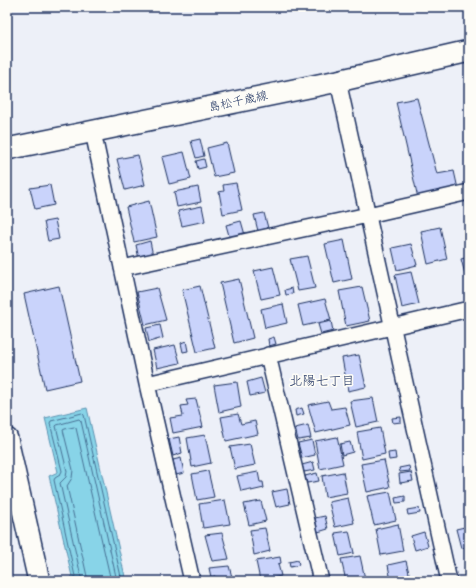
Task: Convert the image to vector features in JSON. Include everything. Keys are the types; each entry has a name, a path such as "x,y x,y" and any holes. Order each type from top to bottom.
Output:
{"main road":[{"name":"島松千歳線","path":"7,149 338,81 469,51"},
{"path":"7,439 39,581"}],"street":[{"path":"338,81 449,581"},
{"path":"93,132 146,384 192,581"},
{"path":"122,268 469,192"},
{"path":"146,384 469,309"},
{"path":"268,355 321,581"}],"water":[{"path":"87,408 126,581 73,581 49,476 58,472 45,418"}],"building":[{"path":"417,98 437,174 454,171 458,189 418,198 396,102"},
{"path":"200,139 204,156 196,158 191,141"},
{"path":"227,143 234,173 214,177 207,148"},
{"path":"184,152 191,179 169,184 162,157"},
{"path":"138,155 145,185 125,190 117,159"},
{"path":"204,159 206,167 198,169 196,161"},
{"path":"236,183 242,210 223,214 219,192 224,191 223,185"},
{"path":"50,185 54,205 35,209 30,188"},
{"path":"198,187 201,202 177,207 174,192"},
{"path":"149,201 157,237 134,242 126,207"},
{"path":"202,206 205,221 182,226 178,211"},
{"path":"264,213 268,228 258,231 254,215"},
{"path":"55,220 59,239 48,241 44,222"},
{"path":"241,221 245,235 230,239 226,225"},
{"path":"440,227 447,259 428,264 421,231"},
{"path":"344,240 352,279 334,283 325,244"},
{"path":"150,241 153,256 139,259 136,245"},
{"path":"411,244 417,265 397,270 392,248"},
{"path":"307,256 315,288 298,291 290,259"},
{"path":"469,257 469,289 461,259"},
{"path":"273,267 280,295 261,299 254,271"},
{"path":"411,272 419,304 402,308 395,275"},
{"path":"239,279 253,338 234,343 220,283"},
{"path":"59,286 80,381 45,389 24,294"},
{"path":"200,286 215,348 197,352 182,290"},
{"path":"362,287 370,321 346,326 339,291"},
{"path":"157,288 166,320 145,325 137,292"},
{"path":"292,288 293,294 286,295 285,290"},
{"path":"325,299 331,320 303,326 298,305"},
{"path":"283,304 287,323 265,328 261,309"},
{"path":"331,321 333,331 321,334 318,324"},
{"path":"160,325 163,338 149,342 146,328"},
{"path":"274,337 276,344 269,346 268,339"},
{"path":"186,341 188,351 183,352 181,343"},
{"path":"175,345 180,363 157,368 153,350"},
{"path":"359,355 366,387 348,391 342,358"},
{"path":"261,378 265,393 250,396 247,382"},
{"path":"237,382 241,407 219,412 214,385"},
{"path":"373,398 378,422 356,427 350,401"},
{"path":"196,399 203,427 173,433 170,418 183,416 181,406 188,405 186,400"},
{"path":"328,401 331,409 345,407 350,425 316,433 308,405"},
{"path":"302,408 304,414 296,416 295,410"},
{"path":"238,414 241,424 255,421 258,434 226,441 221,417"},
{"path":"401,417 401,422 393,423 392,418"},
{"path":"308,425 311,438 298,440 295,428"},
{"path":"380,428 385,454 362,459 357,432"},
{"path":"205,435 211,463 192,467 187,438"},
{"path":"179,437 182,453 173,456 169,439"},
{"path":"337,437 343,464 320,469 315,441"},
{"path":"312,440 315,455 302,458 298,443"},
{"path":"350,442 353,452 342,455 340,444"},
{"path":"250,444 255,465 235,469 230,447"},
{"path":"395,452 396,459 389,460 388,453"},
{"path":"181,458 184,473 176,475 173,460"},
{"path":"384,460 390,487 367,492 361,464"},
{"path":"313,462 315,470 304,472 302,465"},
{"path":"409,466 410,471 400,472 399,468"},
{"path":"208,471 214,497 197,500 192,474"},
{"path":"258,472 260,482 263,482 264,488 251,491 251,489 241,491 237,476"},
{"path":"343,472 347,493 325,497 322,476"},
{"path":"411,472 413,481 400,483 399,474"},
{"path":"317,473 319,481 307,483 305,476"},
{"path":"287,489 290,504 276,507 272,492"},
{"path":"390,492 396,520 374,525 367,496"},
{"path":"405,496 405,502 396,503 395,498"},
{"path":"348,498 354,523 335,527 329,502"},
{"path":"225,500 230,524 203,528 199,504"},
{"path":"261,501 266,521 249,525 244,504"},
{"path":"419,508 420,513 408,515 407,510"},
{"path":"325,516 328,529 318,532 315,518"},
{"path":"398,524 403,551 381,555 376,529"},
{"path":"469,526 469,547 461,548 456,529"},
{"path":"265,528 270,551 254,555 250,530"},
{"path":"349,531 354,553 340,556 335,533"},
{"path":"424,532 428,546 415,550 411,536"},
{"path":"222,533 229,559 212,561 205,535"},
{"path":"360,556 365,579 358,581 346,581 341,559"},
{"path":"280,557 281,563 278,564 281,576 260,580 256,561"},
{"path":"298,560 299,565 290,567 289,562"},
{"path":"406,561 411,581 391,581 388,565"},
{"path":"229,566 233,581 217,581 215,576 211,577 209,568"}],"district":[{"name":"北陽七丁目","path":"322,380"}]}
